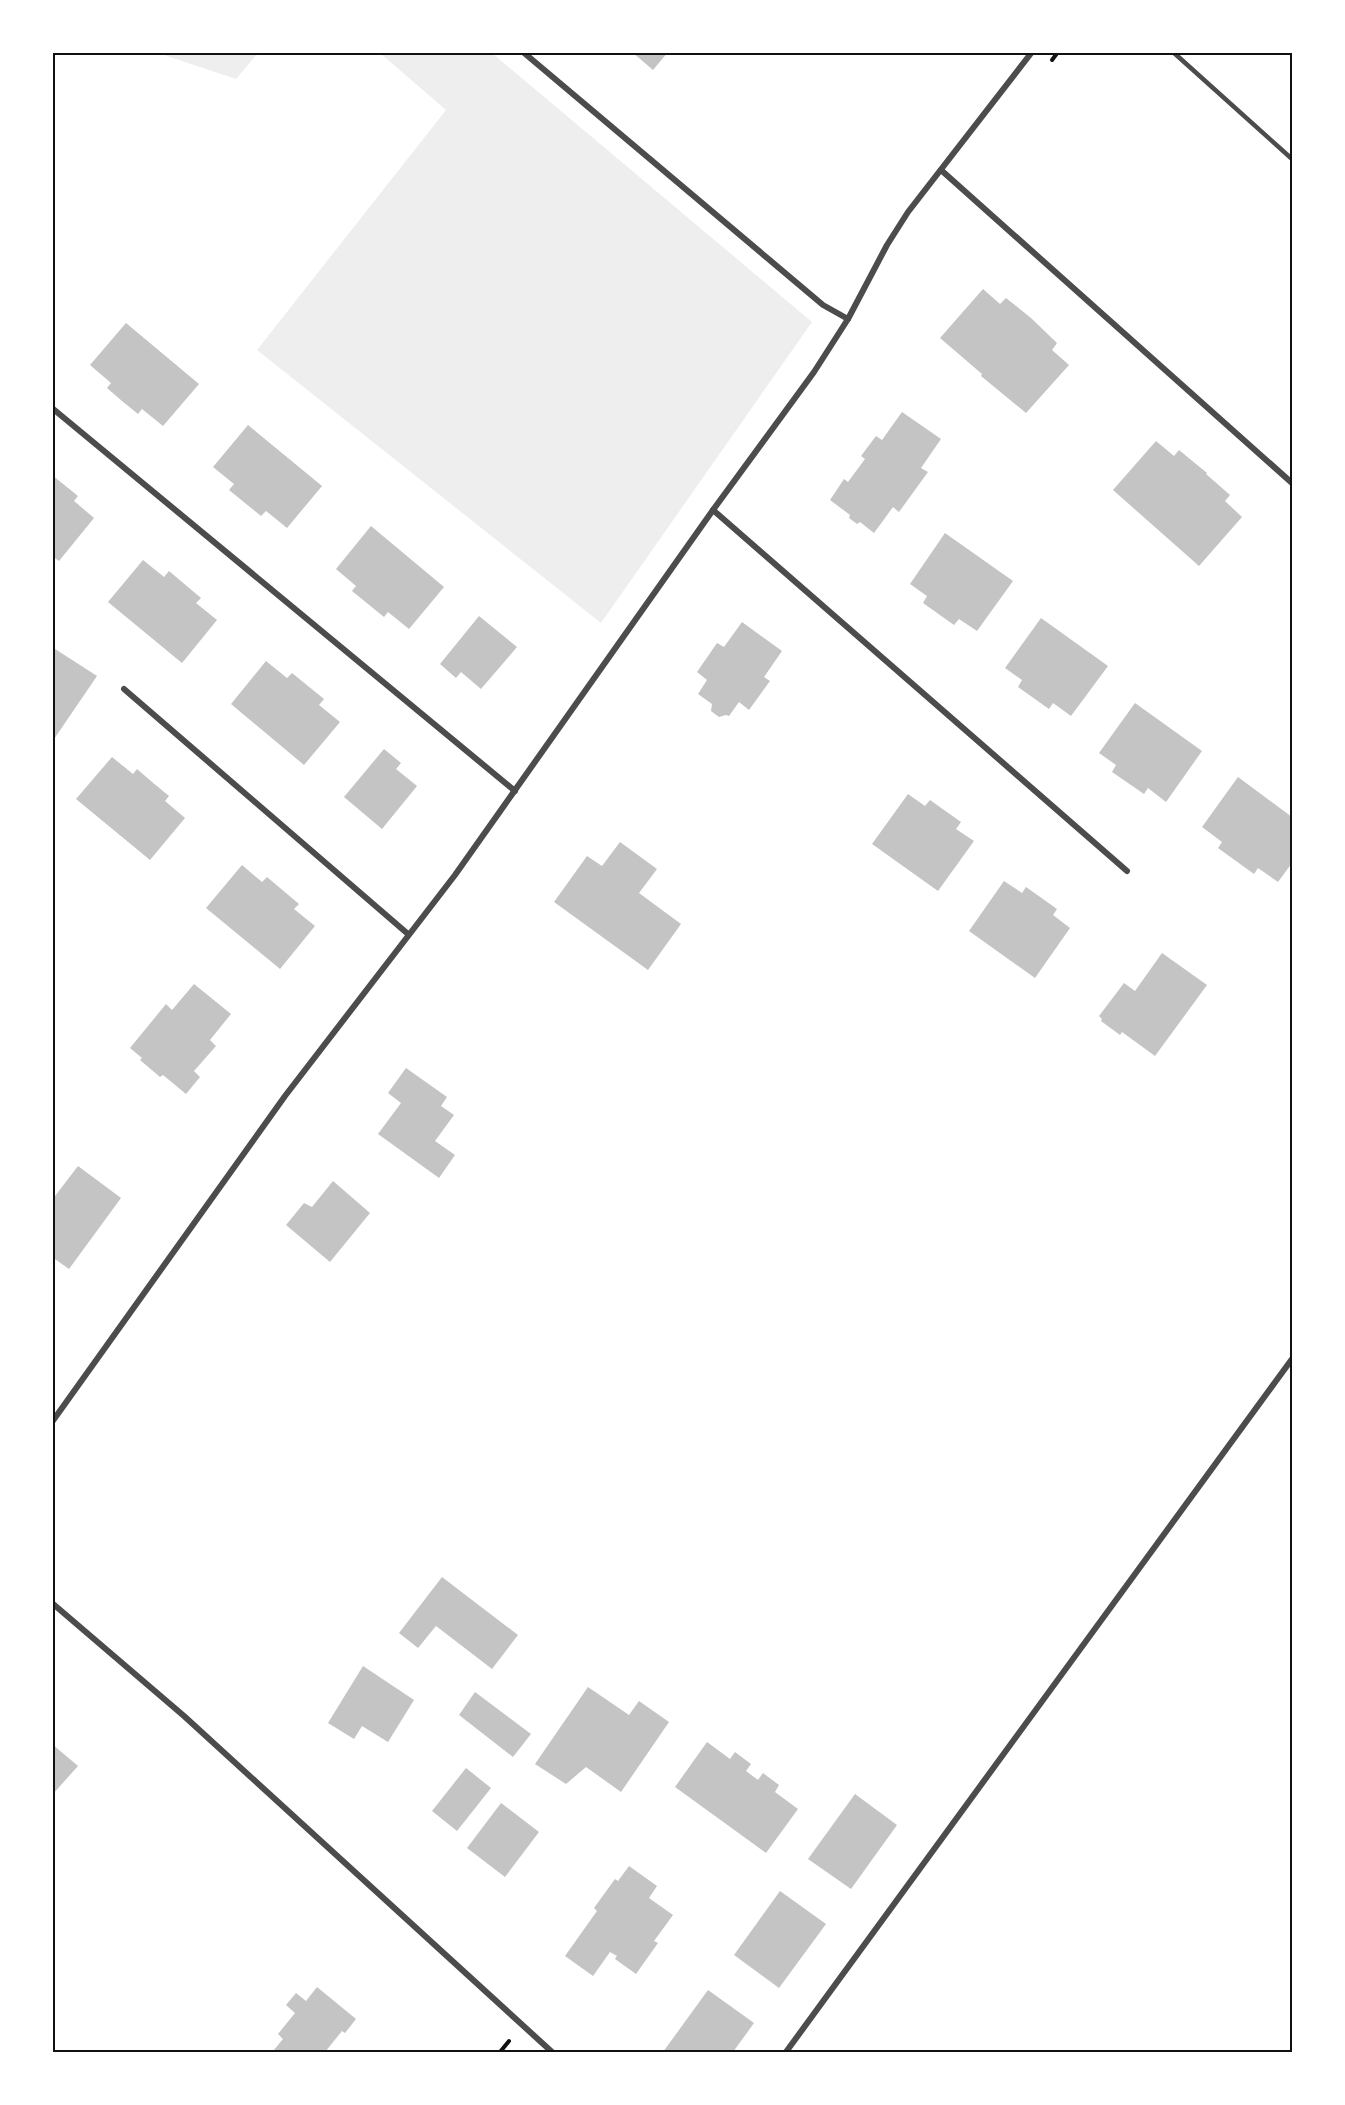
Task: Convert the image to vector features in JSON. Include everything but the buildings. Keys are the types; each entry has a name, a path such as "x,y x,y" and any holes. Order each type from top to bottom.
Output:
{"street":[{"path":"523,52 823,305 848,320"},
{"path":"52,1422 285,1096 455,875 713,510 814,372 848,320 887,244 908,212 1032,52"},
{"path":"940,170 1293,483"},
{"path":"52,408 515,791"},
{"path":"713,510 1127,871"},
{"path":"124,690 408,934"},
{"path":"786,2052 1293,1359"},
{"path":"52,1603 193,1724 552,2052"}],"lane":[{"path":"1173,52 1293,159"}],"shaded area":[{"path":"158,53 258,53 236,79"},
{"path":"380,53 492,53 812,322 601,623 257,350 446,110"}]}
